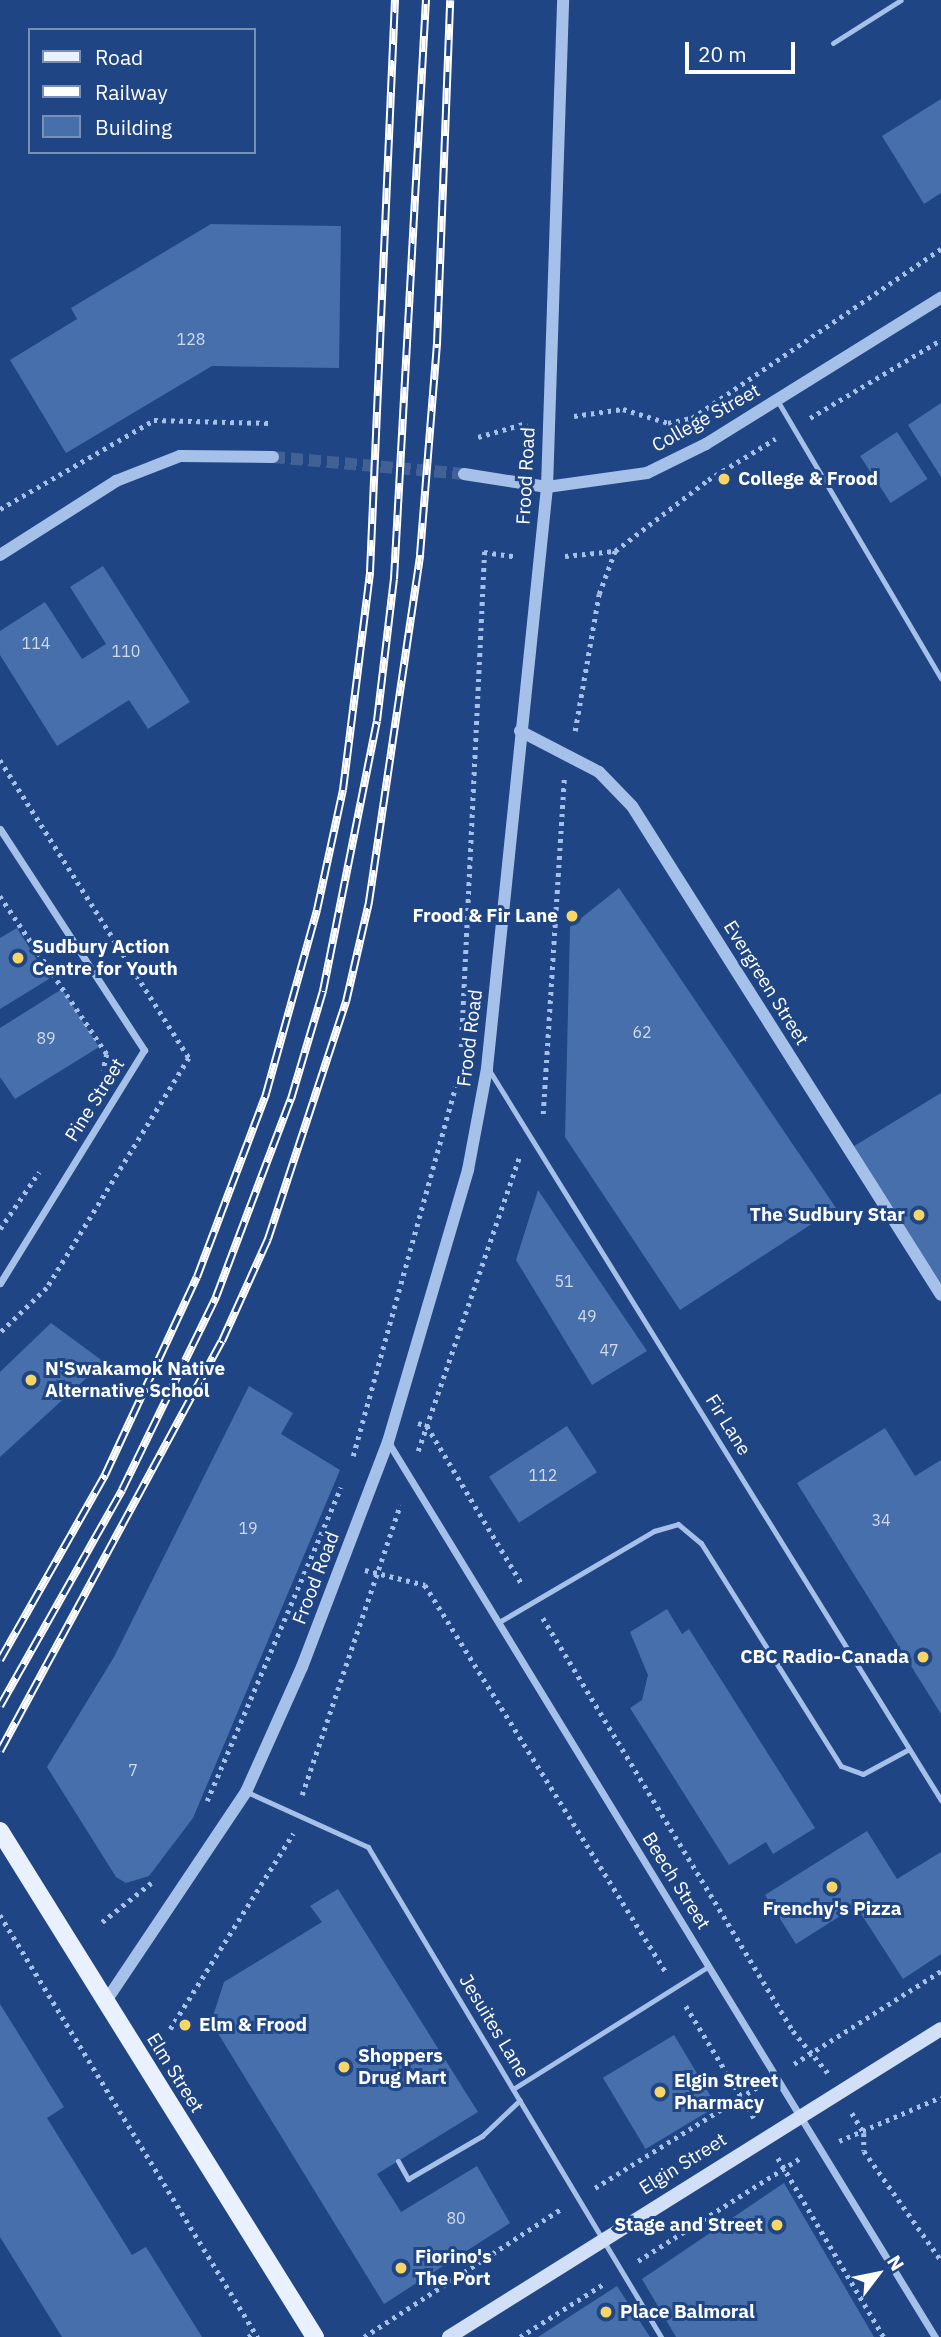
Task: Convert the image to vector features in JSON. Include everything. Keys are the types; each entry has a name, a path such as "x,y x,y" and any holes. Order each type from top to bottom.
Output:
{"main road":[{"name":"Elm Street","path":"0,1831 315,2337"},
{"name":"Elgin Street","path":"449,2337 602,2237 941,2029"}],"street":[{"name":"Frood Road","path":"106,2001 246,1792 343,1561 388,1442 468,1170 487,1068 547,487 563,0"},
{"name":"College Street","path":"464,474 547,487 646,473 777,400 941,298"},
{"path":"0,555 116,481 180,456 274,457"},
{"name":"Evergreen Street","path":"520,731 599,772 632,806 941,1295"},
{"name":"Pine Street","path":"0,830 144,1050 0,1283"},
{"name":"Beech Street","path":"388,1442 821,2146 935,2337"}],"lane":[{"path":"833,43 901,0"},
{"path":"777,400 941,678"},
{"name":"Fir Lane","path":"487,1068 941,1800"},
{"path":"499,1622 654,1531 678,1524 701,1544 841,1766 863,1774 909,1749"},
{"name":"Jesuites Lane","path":"246,1792 368,1847 660,2337"},
{"path":"513,2089 710,1966"},
{"path":"398,2161 408,2179 482,2136 520,2100"}],"path":[{"path":"478,437 548,420 623,409 668,423 692,418 941,249"},
{"path":"0,760 189,1058 54,1278 0,1333"},
{"path":"0,896 107,1054 101,1081"},
{"path":"0,1229 47,1161"},
{"path":"369,1406 427,1426 793,2031 813,2051 839,2091 864,2133 864,2151 941,2260"},
{"path":"315,1552 425,1585 742,2096 884,2337"},
{"path":"0,1915 256,2335 248,2337"},
{"path":"365,2337 579,2198 941,1971"},
{"path":"520,2337 821,2146 864,2133 941,2097"}],"building":[{"path":"941,99 941,193 924,204 882,136"},
{"path":"211,224 341,226 339,368 212,366 66,453 10,360 77,319 71,308"},
{"path":"941,403 941,477 908,425"},
{"path":"897,432 927,479 891,503 860,456"},
{"path":"103,566 190,702 148,729 129,700 57,746 0,655 0,631 45,602 82,659 106,644 70,587"},
{"path":"619,888 836,1208 680,1310 565,1137 570,927"},
{"name":"Sudbury Action Centre for Youth","path":"17,928 49,979 0,1009 0,938"},
{"path":"62,989 99,1047 15,1099 0,1077 0,1028"},
{"name":"The Sudbury Star","path":"941,1093 941,1283 851,1148"},
{"path":"538,1190 647,1351 592,1385 516,1260"},
{"path":"51,1323 104,1362 0,1457 0,1372"},
{"path":"249,1386 293,1413 281,1434 340,1470 193,1818 149,1876 126,1883 116,1877 47,1767 114,1657"},
{"path":"567,1426 597,1472 519,1523 489,1477"},
{"path":"885,1428 915,1476 941,1460 941,1714 797,1483"},
{"path":"667,1609 682,1634 689,1629 815,1828 773,1854 766,1842 729,1865 630,1708 642,1700 648,1675 630,1632"},
{"path":"867,1831 897,1879 941,1852 941,1954 903,1979 856,1906 796,1944 765,1895"},
{"name":"Shoppers Drug Mart","path":"338,1889 478,2112 377,2174 401,2212 477,2166 510,2223 384,2304 211,2022 224,1982 322,1922 310,1906"},
{"path":"0,2004 64,2107 47,2118 132,2255 146,2247 202,2337 62,2337 0,2237"},
{"name":"Elgin Street Pharmacy","path":"674,2035 717,2106 646,2149 603,2078"},
{"path":"784,2183 874,2337 676,2337 642,2279"},
{"name":"Place Balmoral","path":"617,2286 650,2337 538,2337"}],"tunnel":[{"path":"273,457 464,474"}],"railway":[{"path":"0,1660 105,1475 197,1277 266,1094 317,910 343,790 370,572 395,0"},
{"path":"0,1706 122,1490 216,1297 291,1099 323,991 377,721 394,579 426,0"},
{"path":"0,1751 222,1341 268,1239 346,1002 369,902 420,555 437,344 450,0"}],"place":[{"name":"College & Frood","path":"724,479"},
{"name":"Frood & Fir Lane","path":"572,916"},
{"name":"Sudbury Action Centre for Youth","path":"18,958"},
{"name":"The Sudbury Star","path":"919,1215"},
{"name":"N'Swakamok Native Alternative School","path":"31,1380"},
{"name":"CBC Radio-Canada","path":"923,1657"},
{"name":"Frenchy's Pizza","path":"832,1887"},
{"name":"Elm & Frood","path":"185,2025"},
{"name":"Shoppers Drug Mart","path":"344,2067"},
{"name":"Elgin Street Pharmacy","path":"660,2092"},
{"name":"Stage and Street","path":"777,2225"},
{"name":"Fiorino's The Port","path":"401,2268"},
{"name":"Place Balmoral","path":"606,2312"}]}
